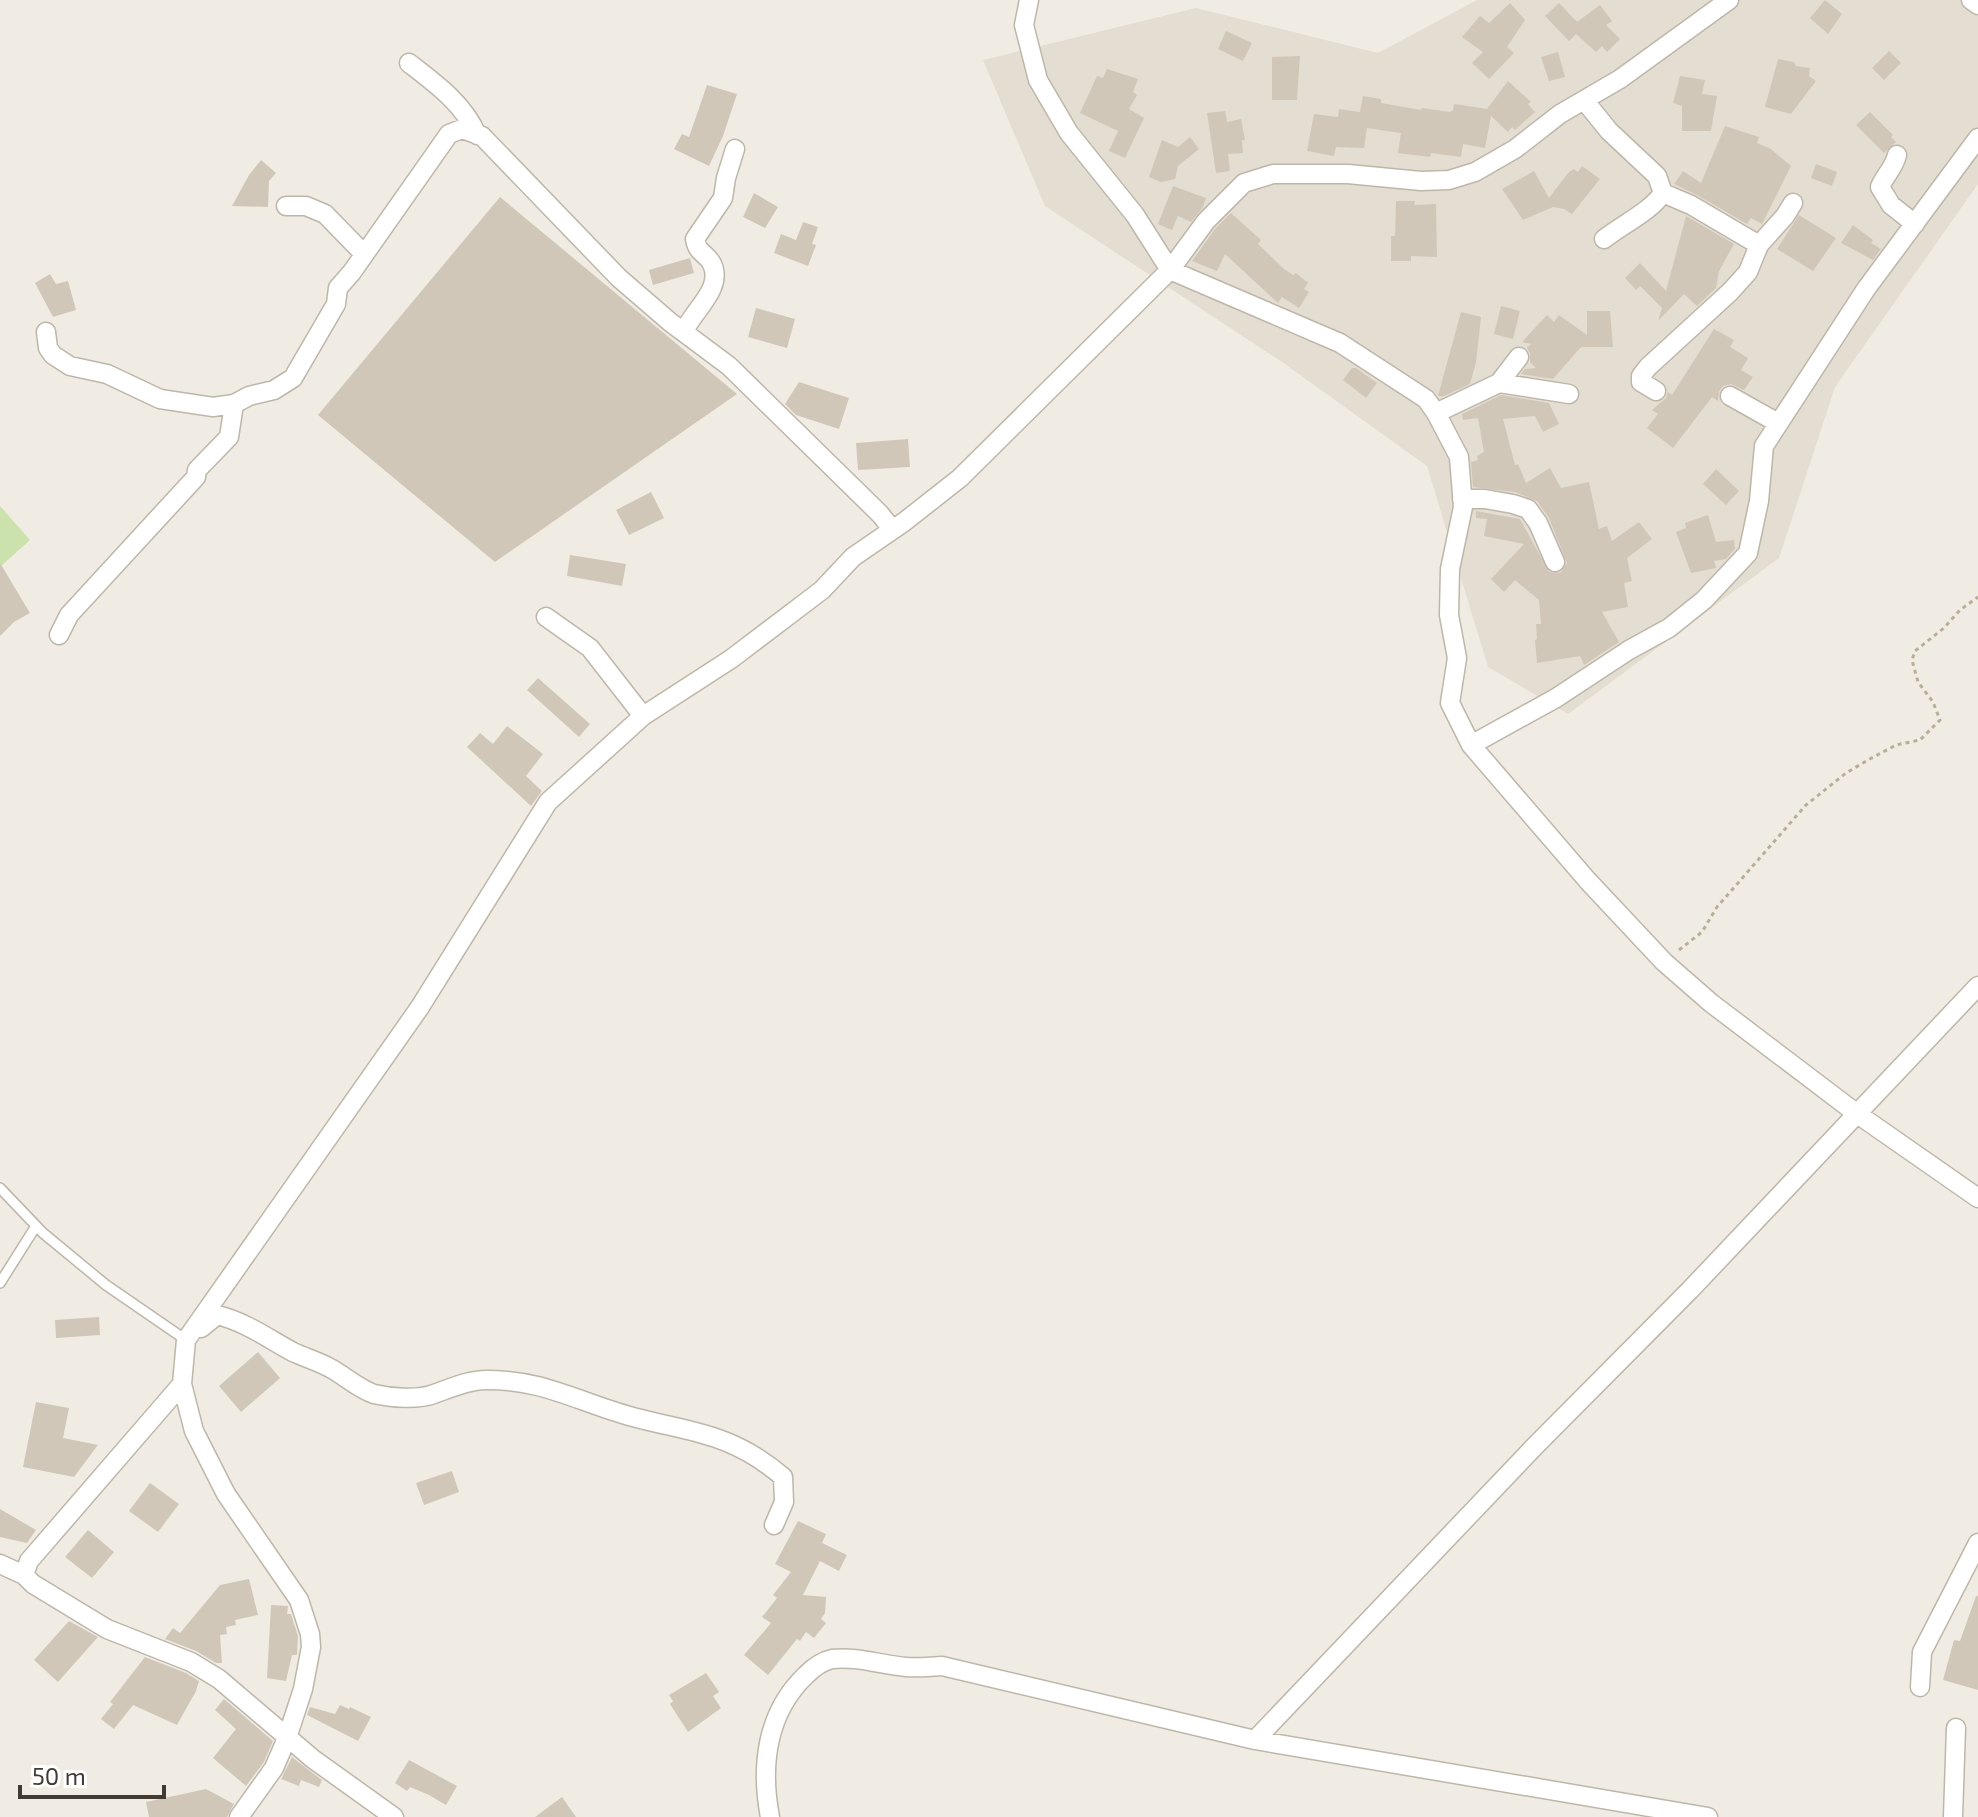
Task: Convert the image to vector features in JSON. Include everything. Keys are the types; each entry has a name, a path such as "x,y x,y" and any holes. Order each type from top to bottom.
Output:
{"street":[{"path":"1029,0 1024,25 1038,80 1069,133 1135,215 1170,270 1340,343 1426,399 1436,413 1459,457 1462,499 1450,569 1449,615 1457,658 1450,703 1471,745 1558,847 1664,962 1711,1003 1856,1113 1978,1198"},
{"path":"239,1817 274,1768 287,1738 303,1689 311,1647 306,1616 285,1577 226,1494 194,1431 182,1384 186,1340 420,1007 548,802 643,716 731,659 822,590 853,557 960,478 1170,270 1206,221 1244,183 1273,174 1348,174 1421,181 1449,180 1475,172 1515,149 1560,114 1620,79 1729,0"},
{"path":"1971,0 1978,5"},
{"path":"409,63 450,95 473,124 477,135"},
{"path":"1584,100 1609,131 1657,176 1663,193 1691,205 1759,245"},
{"path":"46,332 48,348 70,366 107,374 168,401 213,407 234,404 249,396 274,390 293,378 336,304 338,288 449,134 462,129 482,136 619,278 729,366 892,529"},
{"path":"1471,745 1556,698 1669,628 1704,600 1748,553 1759,501 1764,446 1866,289 1978,138"},
{"path":"684,332 689,319 709,296 714,279 712,263 697,250 695,239 723,198 735,149"},
{"path":"1897,155 1894,166 1884,176 1880,187 1891,205 1915,224"},
{"path":"1604,239 1626,221 1654,206 1663,193"},
{"path":"1656,391 1641,382 1641,376 1748,272 1759,245 1793,203"},
{"path":"286,206 306,206 325,214 364,254"},
{"path":"1436,413 1499,383 1519,357"},
{"path":"1499,383 1569,394"},
{"path":"1730,396 1778,423"},
{"path":"59,635 69,615 229,437 234,404"},
{"path":"1462,499 1485,499 1528,509 1538,523 1555,562"},
{"path":"546,617 590,648 643,716"},
{"path":"1255,1740 1535,1446 1690,1290 1978,986"},
{"path":"186,1340 217,1315 239,1320 296,1353 317,1360 374,1394 419,1398 451,1386 485,1380 534,1385 561,1391 611,1411 698,1430 743,1449 783,1477 784,1502 774,1525"},
{"path":"24,1575 29,1561 182,1384"},
{"path":"1920,1687 1922,1652 1978,1543"},
{"path":"0,1564 24,1575 33,1584 107,1629 191,1662 219,1679 287,1738 394,1817"},
{"path":"770,1817 766,1770 769,1740 778,1712 785,1698 813,1669 829,1660 848,1659 908,1667 942,1666 1255,1740 1708,1817"},
{"path":"1953,1817 1956,1728"}],"lane":[{"path":"0,1188 36,1226 106,1285 186,1340"},
{"path":"0,1283 36,1226"}],"path":[{"path":"1664,962 1702,932 1717,907 1806,805 1846,773 1868,760 1896,745 1920,740 1940,720 1933,702 1918,682 1912,660 1915,651 1978,597"}],"shaded area":[{"path":"1477,0 1978,0 1978,184 1835,387 1779,558 1568,714 1488,667 1427,466 1282,362 1045,206 983,60 1196,8 1378,53"}],"green space":[{"path":"0,506 30,540 0,567"}],"building":[{"path":"1825,0 1842,14 1828,34 1810,18"},
{"path":"1510,3 1525,20 1507,47 1514,53 1489,79 1472,63 1483,52 1462,37 1480,16 1489,23"},
{"path":"1559,3 1577,22 1600,5 1612,21 1606,25 1620,39 1607,52 1602,46 1596,52 1576,34 1569,41 1545,16"},
{"path":"1226,31 1252,43 1243,61 1218,49"},
{"path":"1889,51 1901,63 1884,80 1872,68"},
{"path":"1558,52 1565,77 1549,81 1541,57"},
{"path":"1300,56 1297,100 1272,100 1272,57"},
{"path":"1778,59 1810,68 1809,76 1816,81 1791,114 1765,107"},
{"path":"1107,69 1138,79 1133,92 1137,95 1129,109 1144,118 1125,158 1109,151 1118,131 1080,113 1097,76 1103,78"},
{"path":"1680,76 1705,80 1702,94 1717,96 1711,131 1682,131 1682,106 1673,103"},
{"path":"1508,81 1531,102 1528,104 1535,112 1515,130 1512,127 1508,132 1491,116 1485,148 1463,144 1461,157 1398,153 1401,133 1367,128 1364,148 1336,147 1334,156 1307,151 1314,114 1338,117 1339,109 1360,112 1363,96 1381,99 1381,103 1421,110 1450,112 1454,104 1487,109"},
{"path":"707,85 737,94 709,166 674,149 682,134 689,137"},
{"path":"1225,111 1227,122 1241,119 1245,140 1242,140 1243,153 1228,154 1230,171 1216,173 1207,113"},
{"path":"1870,112 1896,142 1884,153 1856,125"},
{"path":"1725,126 1759,137 1757,143 1771,149 1791,166 1762,224 1751,218 1747,224 1674,184 1683,171 1701,183"},
{"path":"1190,137 1199,149 1178,166 1175,179 1161,182 1149,177 1162,140 1178,147"},
{"path":"261,160 276,173 269,181 268,207 232,206 249,175"},
{"path":"1816,164 1837,172 1832,186 1811,178"},
{"path":"1582,166 1600,179 1572,214 1553,207 1523,220 1502,189 1534,171 1549,198 1568,173 1574,169 1578,172"},
{"path":"1173,186 1206,198 1191,222 1178,216 1172,230 1158,224"},
{"path":"754,193 778,207 765,228 743,217"},
{"path":"500,197 737,394 495,562 318,415"},
{"path":"1396,201 1415,201 1414,205 1436,204 1437,257 1411,256 1411,261 1391,261"},
{"path":"1231,213 1261,240 1258,244 1283,268 1293,275 1296,273 1308,283 1304,289 1309,292 1299,308 1282,297 1278,303 1225,254 1217,271 1192,261"},
{"path":"1799,215 1836,238 1813,271 1777,249"},
{"path":"1686,216 1734,244 1719,271 1716,288 1697,306 1684,294 1658,321 1662,308 1640,286 1636,290 1625,278 1640,263 1666,291"},
{"path":"803,222 818,227 812,244 816,245 808,266 774,253 781,234 796,240"},
{"path":"1853,225 1881,249 1873,260 1841,243"},
{"path":"690,258 694,273 653,285 649,270"},
{"path":"50,274 56,284 68,281 76,310 53,317 35,283"},
{"path":"1501,306 1520,311 1513,339 1494,334"},
{"path":"756,308 795,319 787,348 748,337"},
{"path":"1587,311 1610,311 1613,347 1581,347 1553,379 1521,374 1525,369 1536,368 1530,362 1527,348 1531,344 1522,342 1547,315 1554,322 1559,315 1587,335"},
{"path":"1461,312 1481,317 1470,384 1438,396"},
{"path":"1714,329 1734,340 1730,347 1748,358 1741,370 1753,377 1744,390 1731,384 1723,386 1718,401 1712,397 1673,448 1647,428 1658,414 1652,410 1666,398 1668,392 1672,395"},
{"path":"1352,368 1377,383 1366,398 1343,380"},
{"path":"799,382 849,398 839,429 796,415 785,404"},
{"path":"1501,395 1549,403 1559,424 1543,432 1535,416 1503,419 1515,465 1518,464 1526,483 1550,468 1561,488 1589,482 1599,529 1607,526 1612,541 1639,522 1652,539 1627,558 1632,581 1624,583 1628,607 1602,612 1619,642 1584,665 1580,656 1537,663 1536,624 1541,624 1539,600 1515,580 1504,592 1491,579 1524,544 1484,536 1487,519 1476,518 1476,511 1520,519 1549,572 1560,573 1567,563 1549,518 1537,501 1515,492 1473,487 1471,462 1478,460 1477,456 1484,452 1478,418 1463,420 1462,414"},
{"path":"908,439 910,467 858,470 856,443"},
{"path":"1716,469 1739,491 1726,505 1703,484"},
{"path":"651,492 664,518 629,535 616,510"},
{"path":"1708,515 1716,542 1734,540 1735,549 1726,559 1714,561 1716,568 1691,573 1676,532 1686,528 1685,523"},
{"path":"570,555 626,564 622,586 567,576"},
{"path":"0,563 30,613 14,622 0,636"},
{"path":"538,678 590,724 579,737 527,690"},
{"path":"507,726 543,754 526,776 542,791 531,806 467,747 480,733 493,744"},
{"path":"99,1317 100,1335 56,1338 55,1320"},
{"path":"258,1352 280,1378 241,1412 219,1386"},
{"path":"36,1402 69,1408 63,1438 98,1445 74,1477 23,1467"},
{"path":"452,1471 459,1492 424,1505 416,1483"},
{"path":"150,1483 179,1504 158,1532 129,1511"},
{"path":"0,1509 36,1530 27,1543 0,1537"},
{"path":"798,1521 826,1534 822,1543 847,1555 839,1571 820,1561 803,1595 826,1597 825,1613 821,1619 826,1623 814,1638 806,1632 800,1641 797,1639 768,1675 744,1655 771,1623 762,1617 777,1598 773,1595 791,1572 775,1564"},
{"path":"88,1530 114,1552 92,1578 65,1557"},
{"path":"249,1579 258,1615 235,1620 236,1625 226,1627 227,1634 220,1635 222,1663 165,1639 173,1628 180,1633 220,1585"},
{"path":"1976,1596 1978,1690 1943,1680 1954,1640 1960,1641"},
{"path":"271,1605 288,1606 287,1614 291,1614 298,1636 297,1655 292,1655 286,1681 267,1678"},
{"path":"69,1621 98,1637 58,1682 34,1660"},
{"path":"145,1657 199,1681 196,1691 177,1725 133,1705 114,1729 101,1719 113,1704 110,1702"},
{"path":"706,1673 719,1692 713,1696 721,1708 688,1732 670,1704 673,1701 669,1695"},
{"path":"224,1699 273,1741 264,1762 246,1786 213,1758 236,1729 215,1710"},
{"path":"340,1705 371,1717 358,1741 307,1715 310,1707 335,1714"},
{"path":"292,1757 322,1780 319,1787 301,1780 299,1786 281,1779"},
{"path":"409,1760 457,1786 446,1805 410,1787 407,1791 395,1783"},
{"path":"206,1789 234,1804 227,1817 149,1817 146,1802"},
{"path":"562,1797 576,1817 535,1817"}]}
